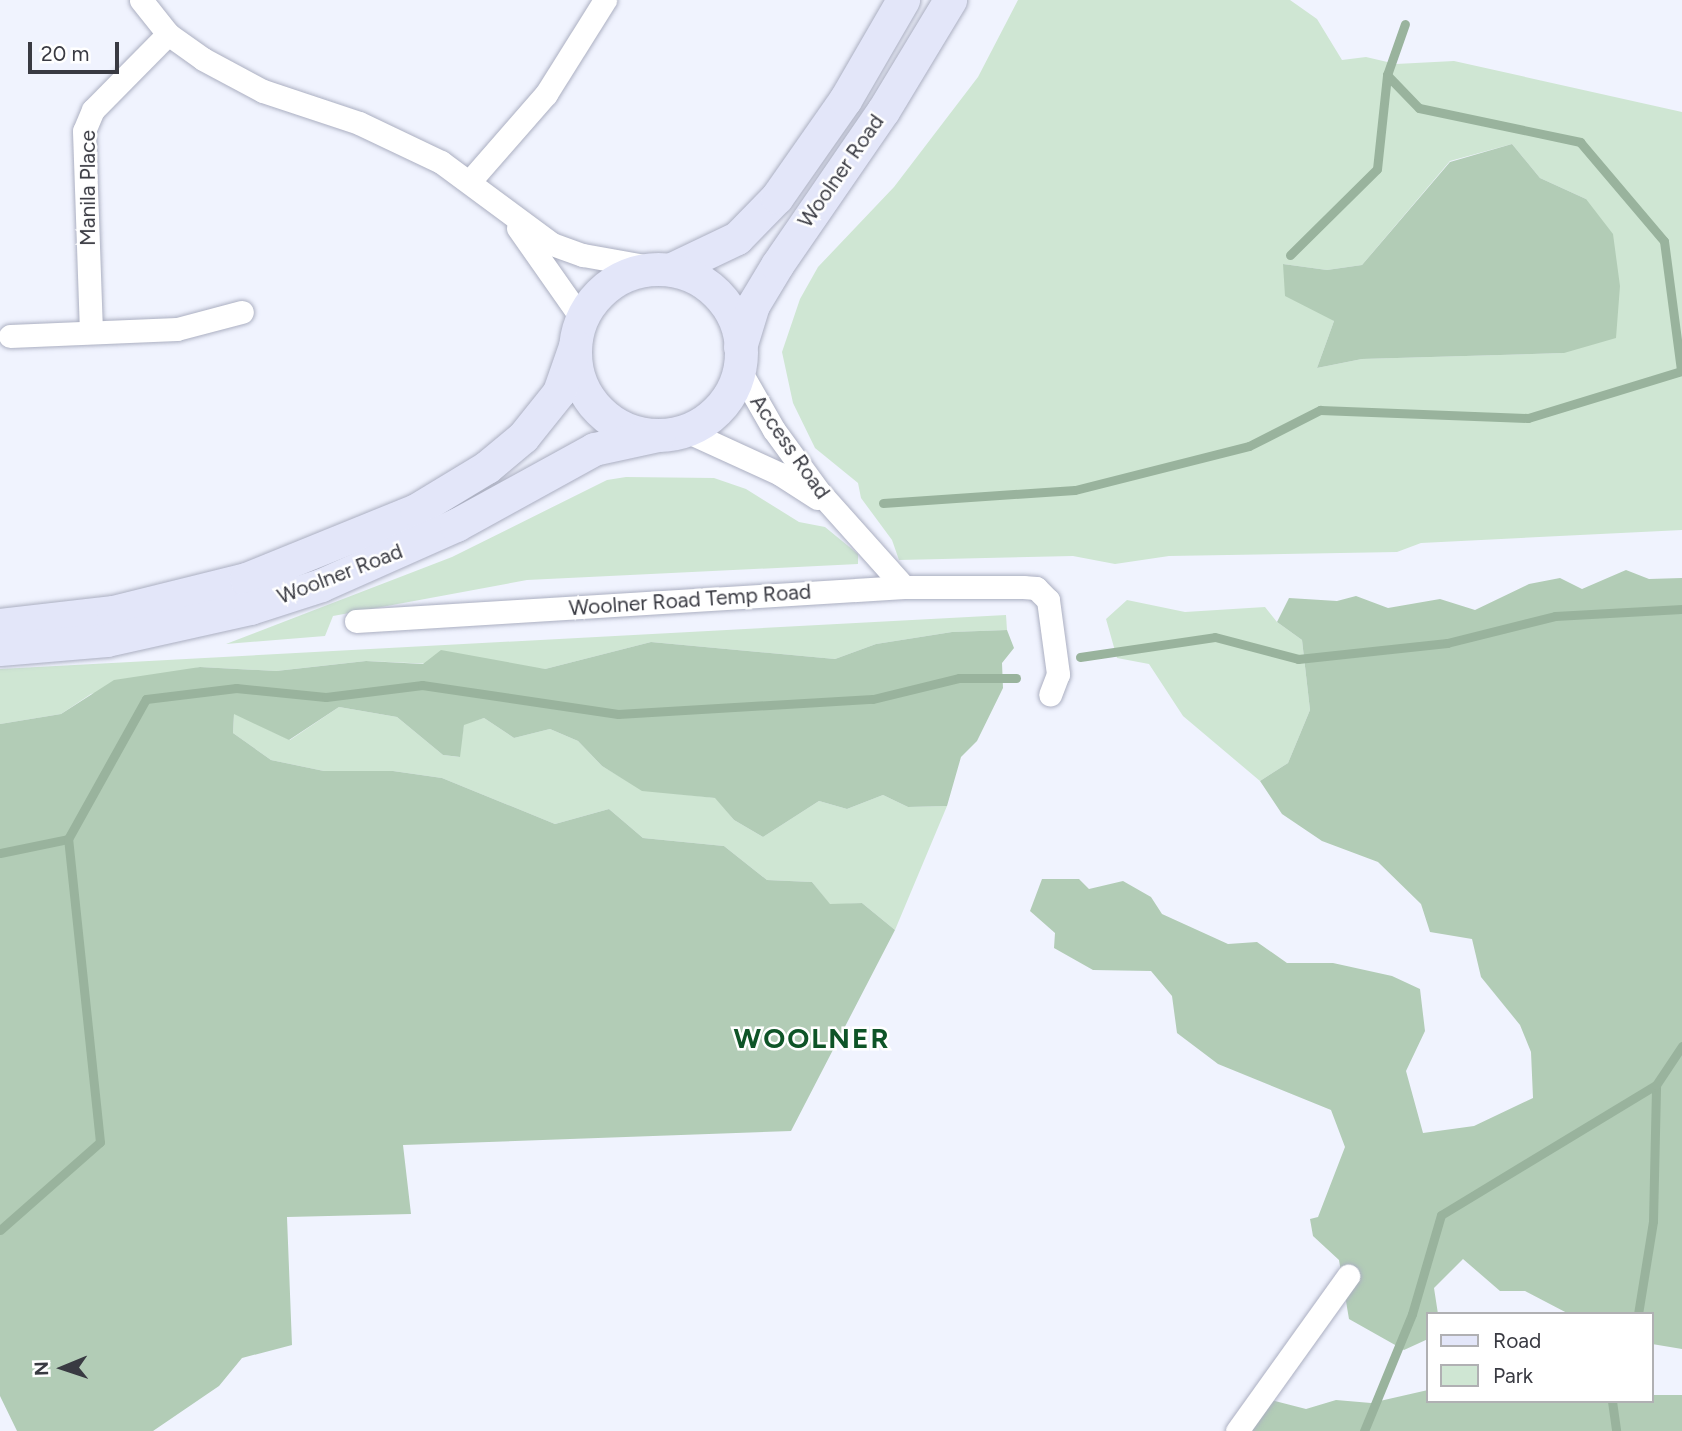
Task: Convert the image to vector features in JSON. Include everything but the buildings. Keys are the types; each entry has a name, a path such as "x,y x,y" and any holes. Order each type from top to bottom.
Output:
{"main road":[{"name":"Woolner Road","path":"664,269 737,238 777,197 845,100 903,0"},
{"name":"Woolner Road","path":"739,358 753,305 776,265 870,130 950,0"},
{"path":"664,269 701,280 721,298 734,319 739,358 731,390 714,413 671,433 623,427 600,411 581,382 578,332 606,286 636,271 664,269"},
{"name":"Woolner Road","path":"0,625 113,612 246,579 416,510 487,467 523,436 559,392 578,332"},
{"name":"Woolner Road","path":"0,649 107,640 250,608 321,585 435,536 594,449 671,433"}],"street":[{"path":"141,0 168,34 244,82 403,142 470,181 536,234 566,250 664,269"},
{"path":"470,181 546,94 606,0"},
{"name":"Manila Place","path":"92,332 85,131 98,104 168,34"},
{"path":"494,202 527,240 578,332"},
{"path":"10,336 177,328 242,313"},
{"name":"Access Road","path":"739,358 785,447 846,523 904,587"},
{"name":"Access Road","path":"671,433 780,474 846,523"},
{"name":"Woolner Road Temp Road","path":"356,621 904,587 1036,588 1048,600 1058,674 1050,695"},
{"path":"1237,1431 1348,1276"}],"green space":[{"path":"1018,0 1290,0 1317,19 1342,60 1366,57 1396,64 1454,61 1682,112 1682,530 1421,543 1397,552 1169,556 1115,564 1073,556 899,560 892,540 861,498 858,483 815,448 793,403 782,352 800,299 818,267 894,187 978,77","holes":["1512,144 1540,178 1586,199 1564,353 1362,359 1317,368 1334,321 1283,264 1327,270 1362,265 1450,161"]},
{"path":"1512,144 1540,178 1586,199 1613,234 1620,286 1616,338 1564,353 1362,359 1317,368 1334,321 1285,296 1283,264 1327,270 1362,265 1450,162"},
{"path":"626,477 714,478 746,489 799,522 825,527 858,554 858,564 527,580 333,616 325,636 226,644 452,557 607,480"},
{"path":"1626,570 1649,579 1682,578 1682,1349 1654,1344 1654,1312 1565,1312 1525,1291 1500,1291 1463,1259 1434,1288 1438,1312 1426,1312 1426,1340 1404,1350 1349,1319 1339,1260 1313,1236 1310,1219 1318,1217 1345,1147 1331,1110 1218,1064 1177,1033 1172,996 1151,971 1093,970 1054,948 1055,933 1030,911 1042,879 1079,879 1089,889 1123,881 1151,897 1162,914 1228,944 1257,942 1287,963 1333,963 1392,976 1420,989 1425,1031 1406,1071 1423,1133 1474,1126 1533,1098 1531,1052 1520,1025 1481,977 1472,939 1430,932 1421,904 1378,862 1322,841 1282,814 1260,781 1288,763 1310,710 1302,640 1277,622 1289,598 1337,601 1356,596 1388,608 1440,599 1475,610 1529,584 1560,578 1582,589"},
{"path":"1127,600 1185,612 1265,607 1277,622 1302,640 1310,710 1288,763 1260,781 1183,716 1149,664 1117,658 1106,619"},
{"path":"1006,615 1007,630 952,632 876,644 835,659 651,642 545,669 366,661 276,671 200,667 91,694 61,714 0,724 0,669"},
{"path":"1007,630 1014,648 1002,663 1003,688 977,741 961,757 947,806 908,807 883,795 847,809 819,801 763,837 734,820 715,798 642,791 602,766 578,741 550,729 514,738 484,718 464,725 460,757 443,755 397,717 339,707 289,740 234,714 233,733 271,760 324,771 393,771 442,778 555,824 609,809 643,838 724,846 767,880 812,882 830,904 862,903 895,930 791,1131 403,1145 411,1214 287,1217 292,1345 242,1358 219,1386 153,1431 17,1431 0,1396 0,724 61,714 114,680 200,667 276,671 366,661 423,664 441,650 545,669 651,642 835,659 876,644 952,632"},
{"path":"339,707 397,717 443,755 459,757 464,724 484,718 514,738 550,729 578,741 602,766 642,790 716,798 734,820 763,837 819,801 847,809 883,795 908,807 947,806 895,930 862,903 830,905 812,882 767,880 724,846 643,838 609,809 555,824 442,778 393,771 324,771 271,760 233,733 234,713 290,740"},
{"path":"1426,1390 1426,1403 1654,1403 1654,1395 1682,1395 1682,1431 1252,1431 1271,1400 1306,1409 1336,1400 1371,1403"}],"waterway":[{"path":"1290,255 1377,169 1387,75 1405,24"},
{"path":"1387,75 1419,108 1580,142 1664,241 1681,371"},
{"path":"883,503 1075,490 1249,446 1320,410 1528,418 1682,371"},
{"path":"1080,657 1215,637 1298,659 1447,643 1555,616 1682,609"},
{"path":"0,853 68,839 146,699 236,688 326,697 422,685 618,714 873,699 959,678 1016,678"},
{"path":"0,1230 100,1142 68,839"},
{"path":"1364,1431 1412,1314 1441,1215 1656,1085 1682,1046"},
{"path":"1638,1312 1653,1221 1656,1085"},
{"path":"1612,1403 1616,1431"}],"district":[{"name":"WOOLNER","path":"812,1038"}]}
